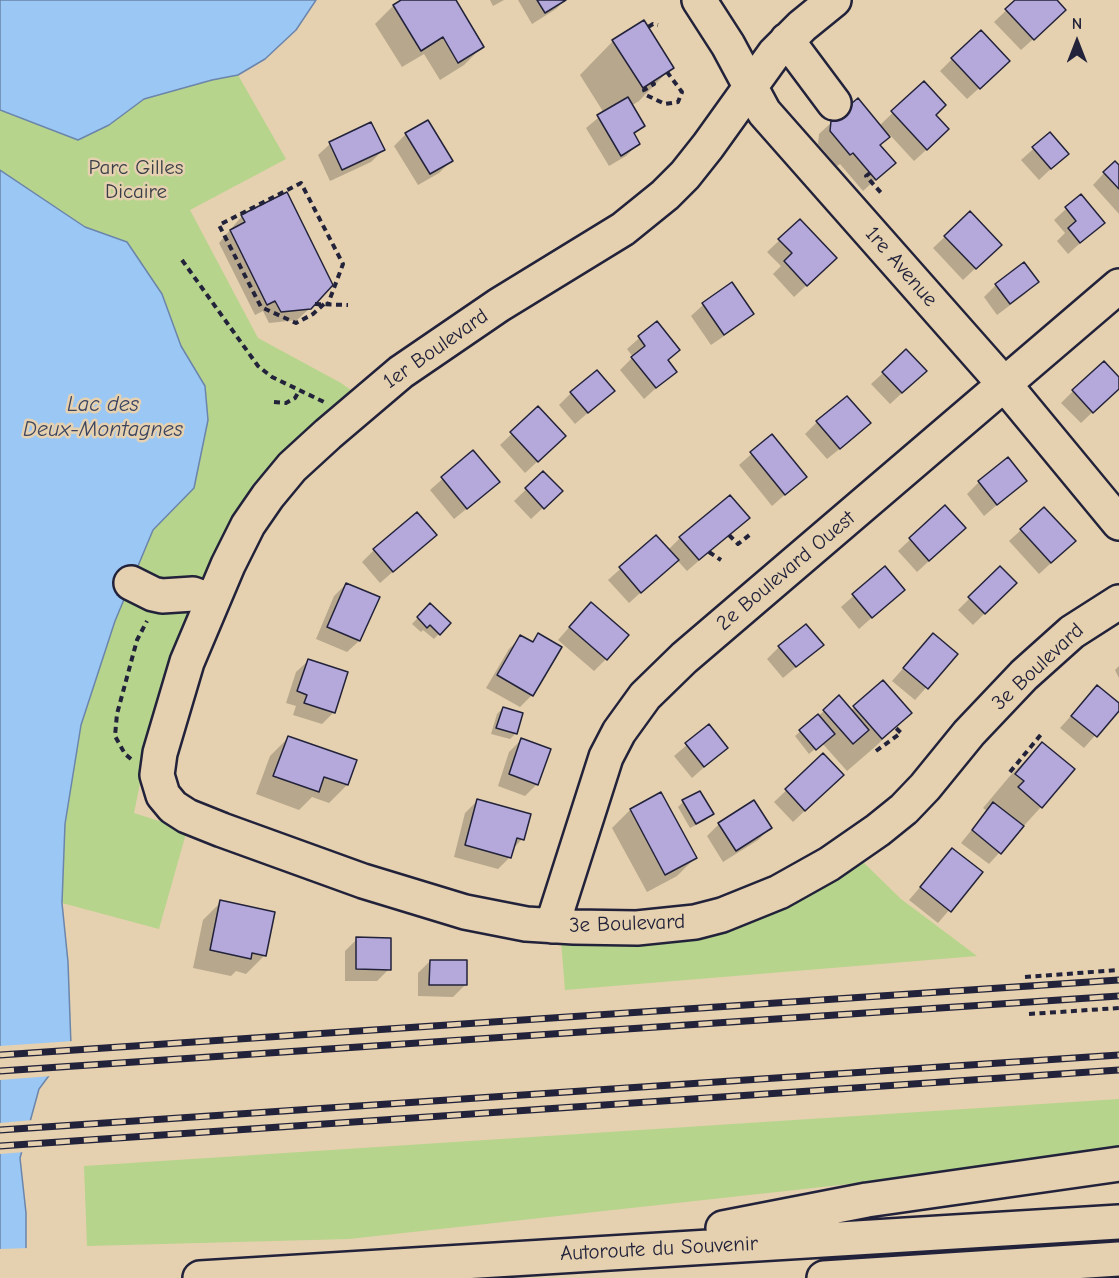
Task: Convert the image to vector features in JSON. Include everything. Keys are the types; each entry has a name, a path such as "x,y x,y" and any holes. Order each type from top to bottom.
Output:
{"main road":[{"name":"1re Avenue","path":"699,0 728,45 765,112 1005,385 1119,523"},
{"name":"1er Boulevard","path":"159,785 160,753 187,662 212,601 248,525 268,496 346,404 401,372 437,346 599,244 646,211 685,175 728,120 774,54 834,0"},
{"path":"787,40 834,103"},
{"name":"2e Boulevard Ouest","path":"552,926 606,758 619,732 645,696 684,658 1119,286"},
{"path":"131,583 153,594 162,596 193,594 212,601"},
{"name":"3e Boulevard","path":"159,785 173,807 187,816 268,848 432,903 500,919 552,926 637,928 695,922 722,915 752,903 805,878 878,830 925,788 969,734 1024,675 1072,632 1119,602"},
{"path":"603,1252 867,1200 1119,1164"},
{"name":"Autoroute du Souvenir","path":"200,1278 1119,1222"},
{"path":"824,1278 1119,1259"}],"path":[{"path":"648,27 653,24 658,25"},
{"path":"652,82 654,84 644,90 646,95 665,104 678,102 682,92 667,72"},
{"path":"870,173 866,176 883,195"},
{"path":"301,183 343,264 326,304 296,323 261,308 219,225 301,183"},
{"path":"182,260 258,366 272,377 299,391 346,404"},
{"path":"315,304 348,305"},
{"path":"261,308 267,305"},
{"path":"274,402 286,403 295,398 299,391"},
{"path":"729,536 738,544 752,533"},
{"path":"709,552 721,560"},
{"path":"134,762 125,754 116,736 117,714 138,640 153,611"},
{"path":"876,751 901,733 895,727"},
{"path":"1010,772 1043,732"},
{"path":"1026,752 1030,756"},
{"path":"1025,976 1119,970"},
{"path":"1029,1014 1119,1008"}],"green space":[{"name":"Parc Gilles Dicaire","path":"238,75 286,159 190,210 258,338 355,393 308,437 151,729 134,813 187,830 159,929 62,903 65,824 81,725 115,621 153,530 194,488 205,386 181,346 162,294 127,242 85,227 0,170 0,110 78,140 109,125 144,99"},
{"path":"860,859 901,899 977,956 565,990 561,941 667,944 707,936 752,923 799,901"},
{"path":"1119,1099 1119,1150 977,1170 349,1239 87,1246 84,1166"}],"water":[{"path":"0,0 316,0 296,30 265,59 238,75 144,99 109,125 78,140 0,110"},
{"name":"Lac des Deux-Montagnes","path":"0,170 85,227 127,242 162,294 181,346 205,386 208,420 194,488 153,530 115,621 81,725 65,824 62,903 68,962 71,1046 39,1089 20,1158 26,1213 26,1278 0,1278"}],"pier":[{"path":"73,1041 73,1048 52,1076 0,1080 0,1046"},
{"path":"33,1120 25,1152 0,1154 0,1123"},
{"path":"29,1248 29,1278 0,1278 0,1249"}],"building":[{"path":"401,0 456,0 484,47 458,63 443,37 421,51 393,5"},
{"path":"537,0 566,0 545,13"},
{"path":"1015,0 1057,0 1066,10 1034,40 1005,9"},
{"path":"644,20 674,68 643,88 612,40"},
{"path":"981,30 1010,61 980,89 951,58"},
{"path":"924,81 946,105 936,115 949,129 927,150 891,111"},
{"path":"628,97 645,126 634,133 640,144 621,156 597,115"},
{"path":"858,98 890,137 880,145 896,163 876,180 853,153 850,155 830,131 831,121"},
{"path":"428,120 453,161 430,174 405,133"},
{"path":"371,122 385,150 342,170 329,142"},
{"path":"1050,132 1069,154 1051,169 1032,147"},
{"path":"1115,161 1119,165 1119,189 1103,172"},
{"path":"287,192 333,285 311,309 281,312 275,301 267,305 230,230 245,222 241,215"},
{"path":"1081,194 1105,223 1080,243 1068,228 1076,221 1065,207"},
{"path":"970,211 1002,245 976,269 944,236"},
{"path":"800,219 837,258 807,286 784,261 792,253 778,239"},
{"path":"1024,262 1039,282 1010,304 995,284"},
{"path":"732,282 754,314 724,335 702,303"},
{"path":"657,321 680,350 668,360 677,372 656,388 631,357 645,346 638,336"},
{"path":"906,349 927,371 902,393 882,372"},
{"path":"1104,361 1119,377 1119,389 1093,413 1072,390"},
{"path":"597,370 615,391 588,413 570,392"},
{"path":"847,396 871,423 840,449 816,421"},
{"path":"538,406 566,436 538,462 510,432"},
{"path":"772,434 807,477 785,495 750,452"},
{"path":"473,450 500,482 467,509 441,477"},
{"path":"1008,457 1027,481 997,505 978,481"},
{"path":"543,471 563,491 544,509 525,488"},
{"path":"730,495 750,518 699,560 679,537"},
{"path":"945,505 966,528 929,561 909,538"},
{"path":"1044,507 1076,541 1051,563 1020,529"},
{"path":"417,512 437,535 393,572 373,549"},
{"path":"656,535 679,560 641,593 619,567"},
{"path":"885,566 905,590 872,618 852,594"},
{"path":"1000,566 1017,583 985,614 968,597"},
{"path":"346,583 380,597 360,641 327,627"},
{"path":"591,602 629,635 607,660 569,627"},
{"path":"430,603 451,623 440,635 430,625 427,628 417,617"},
{"path":"806,624 824,645 796,667 778,646"},
{"path":"538,633 562,647 533,696 497,675 520,635 533,642"},
{"path":"933,633 958,654 928,689 903,668"},
{"path":"308,659 348,672 335,713 304,703 307,695 297,691"},
{"path":"883,680 912,713 882,739 853,706"},
{"path":"1097,685 1119,703 1119,711 1097,737 1071,716"},
{"path":"839,695 869,730 853,744 823,710"},
{"path":"503,707 523,713 517,734 496,728"},
{"path":"818,714 835,734 816,750 799,730"},
{"path":"709,724 728,748 704,767 685,743"},
{"path":"288,736 357,760 348,785 324,777 319,792 273,776"},
{"path":"521,738 551,749 538,785 509,774"},
{"path":"1042,742 1075,769 1042,808 1018,787 1024,781 1015,774"},
{"path":"823,753 844,775 805,811 785,789"},
{"path":"700,791 714,814 696,824 682,800"},
{"path":"661,792 697,858 665,875 630,809"},
{"path":"477,799 531,814 524,840 517,838 511,858 465,845"},
{"path":"754,800 772,828 736,851 718,823"},
{"path":"993,802 1024,826 1001,854 972,830"},
{"path":"952,848 983,872 951,912 920,887"},
{"path":"220,900 275,912 266,956 252,953 251,959 210,950"},
{"path":"356,937 391,938 391,970 356,969"},
{"path":"430,960 467,960 467,985 429,985"}],"railway":[{"path":"0,1055 1119,980"},
{"path":"0,1071 1119,996"},
{"path":"0,1130 1119,1055"},
{"path":"0,1146 1119,1070"}]}
